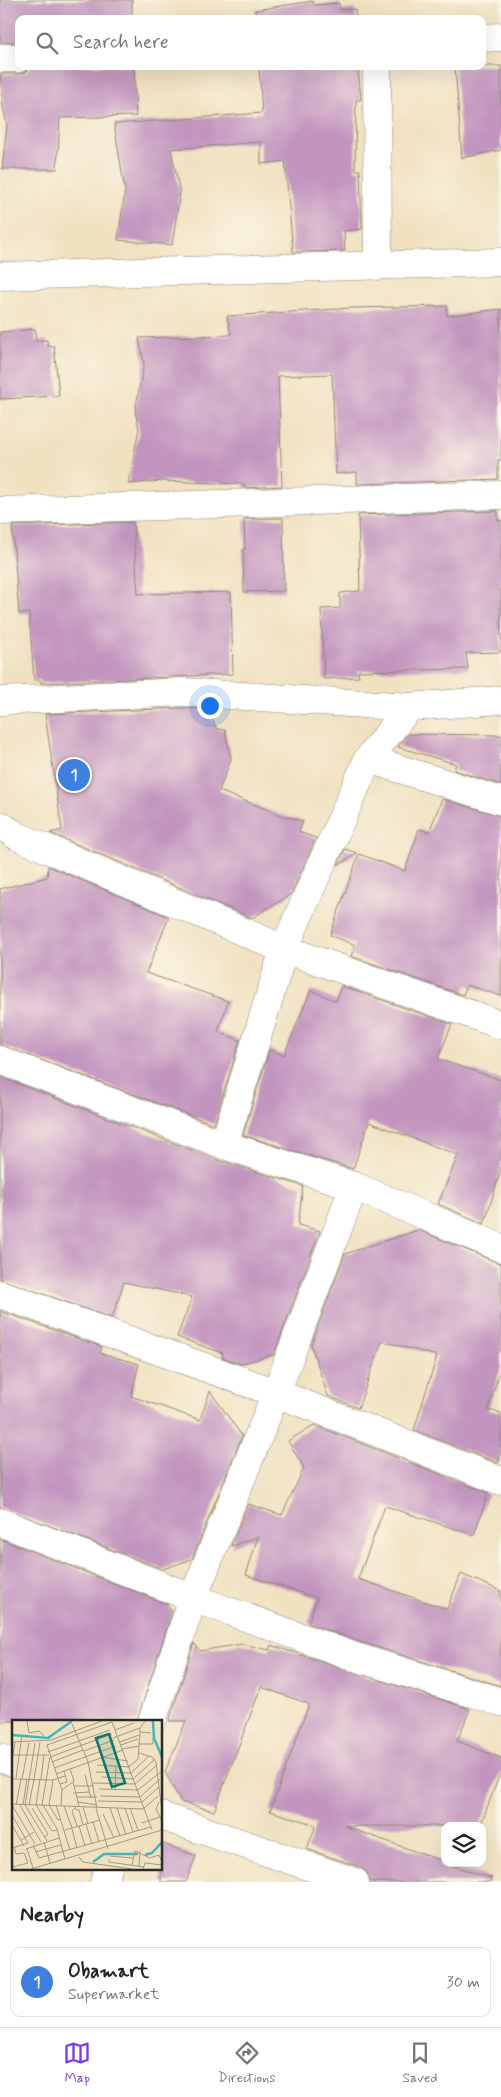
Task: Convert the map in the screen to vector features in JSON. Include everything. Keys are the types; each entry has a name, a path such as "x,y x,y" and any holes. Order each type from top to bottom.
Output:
{"street":[{"path":"486,38 501,37"},
{"path":"0,58 15,58"},
{"path":"377,70 378,266"},
{"path":"0,276 501,262"},
{"path":"0,511 501,495"},
{"path":"0,700 183,692 409,707 501,700"},
{"path":"224,1145 284,948 368,759 409,707"},
{"path":"368,759 501,801"},
{"path":"0,825 17,836 284,948 501,1025"},
{"path":"0,1060 224,1145 354,1186 501,1248"},
{"path":"152,1720 193,1598 276,1393 354,1186"},
{"path":"0,1294 276,1393 501,1481"},
{"path":"0,1522 193,1598 356,1657 501,1702"},
{"path":"0,1758 12,1762"},
{"path":"162,1816 355,1882"}],"building":[{"path":"0,0 132,0 132,15 15,15 15,42 0,42"},
{"path":"313,1 314,5 339,3 340,10 355,9 356,15 256,15 255,10"},
{"path":"486,66 501,66 501,150 462,158 455,70 486,70"},
{"path":"28,70 134,70 136,116 60,118 57,169 2,169 7,125 3,107 0,74 26,72"},
{"path":"259,70 358,70 361,100 356,100 355,170 360,170 362,229 344,231 345,251 293,252 285,161 261,164 261,142 171,149 180,193 172,245 118,240 125,191 114,124 262,113"},
{"path":"447,306 447,316 501,309 501,460 498,460 498,479 357,484 357,472 336,474 332,374 278,376 282,486 244,488 244,484 161,481 128,484 139,429 135,411 144,364 139,338 231,335 227,316 352,308"},
{"path":"35,329 36,341 47,340 47,346 54,346 59,396 0,399 0,332"},
{"path":"498,511 498,521 501,520 501,652 466,653 468,669 358,671 359,677 324,679 321,609 340,608 340,593 360,591 358,515"},
{"path":"283,518 284,591 244,592 244,519"},
{"path":"133,522 138,594 231,592 233,674 41,683 40,680 34,680 29,613 19,614 12,526"},
{"path":"183,708 207,709 217,729 225,730 231,759 219,791 284,816 303,821 299,832 316,838 291,894 252,918 50,833 62,830 45,714"},
{"path":"408,734 501,735 501,785 454,770 456,764 398,747"},
{"path":"442,799 501,816 501,996 467,985 463,995 351,956 355,945 330,935 359,854 405,871 419,829 429,832"},
{"path":"345,849 357,853 338,865"},
{"path":"48,866 169,917 146,973 228,1001 218,1032 240,1040 214,1124 0,1045 0,889 47,877"},
{"path":"341,986 452,1024 438,1059 501,1080 501,1170 484,1224 438,1204 458,1155 369,1122 353,1169 243,1135 269,1050 284,1055 311,990 336,1001"},
{"path":"0,1077 218,1160 303,1186 298,1225 320,1231 274,1354 240,1364 222,1357 223,1353 177,1337 192,1297 124,1282 112,1318 0,1279"},
{"path":"418,1230 501,1264 501,1367 488,1410 501,1413 501,1455 498,1463 414,1430 437,1356 382,1341 358,1408 328,1396 311,1345 345,1254"},
{"path":"0,1311 102,1347 100,1353 139,1364 131,1396 200,1420 210,1391 242,1436 192,1559 163,1569 0,1507"},
{"path":"314,1425 488,1493 474,1535 385,1506 358,1579 447,1609 461,1574 501,1591 501,1686 360,1642 308,1623 317,1598 246,1575 258,1537 231,1546 248,1504 282,1515 304,1468 288,1441"},
{"path":"0,1539 167,1604 172,1612 137,1720 0,1721"},
{"path":"194,1643 200,1651 242,1644 269,1650 271,1645 470,1709 457,1741 501,1758 501,1771 482,1822 441,1822 441,1826 344,1826 441,1861 441,1867 457,1867 491,1878 490,1882 370,1882 367,1872 360,1867 307,1849 316,1825 270,1811 309,1704 261,1687 214,1811 181,1802 165,1772 186,1721 169,1721"},
{"path":"162,1843 196,1856 186,1882 161,1882"}],"place":[{"name":"Obamart","path":"74,775"}]}
